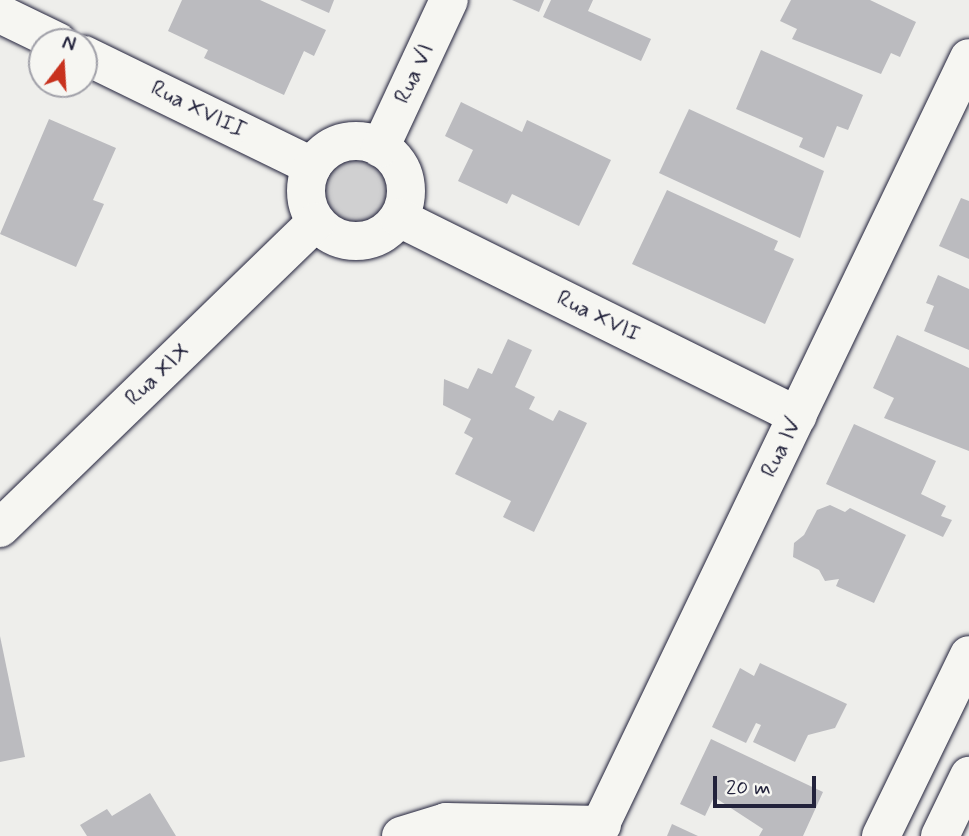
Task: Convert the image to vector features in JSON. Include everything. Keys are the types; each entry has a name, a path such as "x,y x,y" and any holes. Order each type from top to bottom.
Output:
{"street":[{"name":"Rua VI","path":"380,148 449,0"},
{"path":"0,14 29,28"},
{"name":"Rua IV","path":"598,831 969,58"},
{"name":"Rua XVIII","path":"98,62 312,166"},
{"path":"350,141 380,148 402,171 405,203 399,218 389,230 359,242 342,240 316,222 305,195 312,166 321,154 350,141"},
{"name":"Rua XVII","path":"399,218 798,416"},
{"name":"Rua XIX","path":"0,528 316,222"},
{"path":"881,836 969,655"},
{"path":"940,836 969,776"},
{"path":"401,836 446,822 598,831"}],"shaded area":[{"path":"356,150 372,153 386,162 395,176 398,192 395,208 386,222 372,231 356,234 340,231 326,222 317,208 314,192 317,176 326,162 340,153"}],"building":[{"path":"182,0 260,0 326,30 314,56 304,51 284,95 204,58 208,50 168,31"},
{"path":"300,0 334,0 329,13"},
{"path":"512,0 544,0 539,12"},
{"path":"551,0 593,0 588,11 651,39 641,61 543,17"},
{"path":"791,0 870,0 916,22 900,57 891,53 881,74 792,39 797,29 780,21"},
{"path":"761,50 863,95 848,130 837,126 824,158 799,147 803,138 736,109"},
{"path":"461,102 522,132 527,120 611,160 579,226 512,194 507,204 458,181 473,150 445,136"},
{"path":"689,109 824,171 800,238 659,173"},
{"path":"49,119 116,148 93,200 104,204 76,267 0,234"},
{"path":"667,190 778,241 774,250 794,259 765,324 632,264"},
{"path":"961,198 969,201 969,259 939,246"},
{"path":"938,275 969,289 969,350 924,331 934,306 926,303"},
{"path":"897,335 969,368 969,451 884,418 894,398 873,388"},
{"path":"508,339 532,350 515,387 535,397 529,409 553,421 559,410 587,423 534,532 503,517 511,501 455,474 473,438 464,433 471,419 443,405 444,379 468,389 478,368 492,374"},
{"path":"854,424 936,461 921,494 946,506 941,516 952,520 943,537 826,484"},
{"path":"830,505 845,512 850,508 906,535 874,603 836,586 839,579 825,581 819,570 793,557 794,543 804,535 817,510"},
{"path":"0,636 25,757 0,762"},
{"path":"760,663 847,704 835,728 808,735 795,762 753,742 761,725 756,723 746,743 712,727 740,668 754,676"},
{"path":"711,739 823,792 803,836 759,836 763,829 714,797 705,816 680,804"},
{"path":"150,793 176,836 87,836 80,825 107,809 112,816"},
{"path":"672,824 698,836 667,836"}]}
